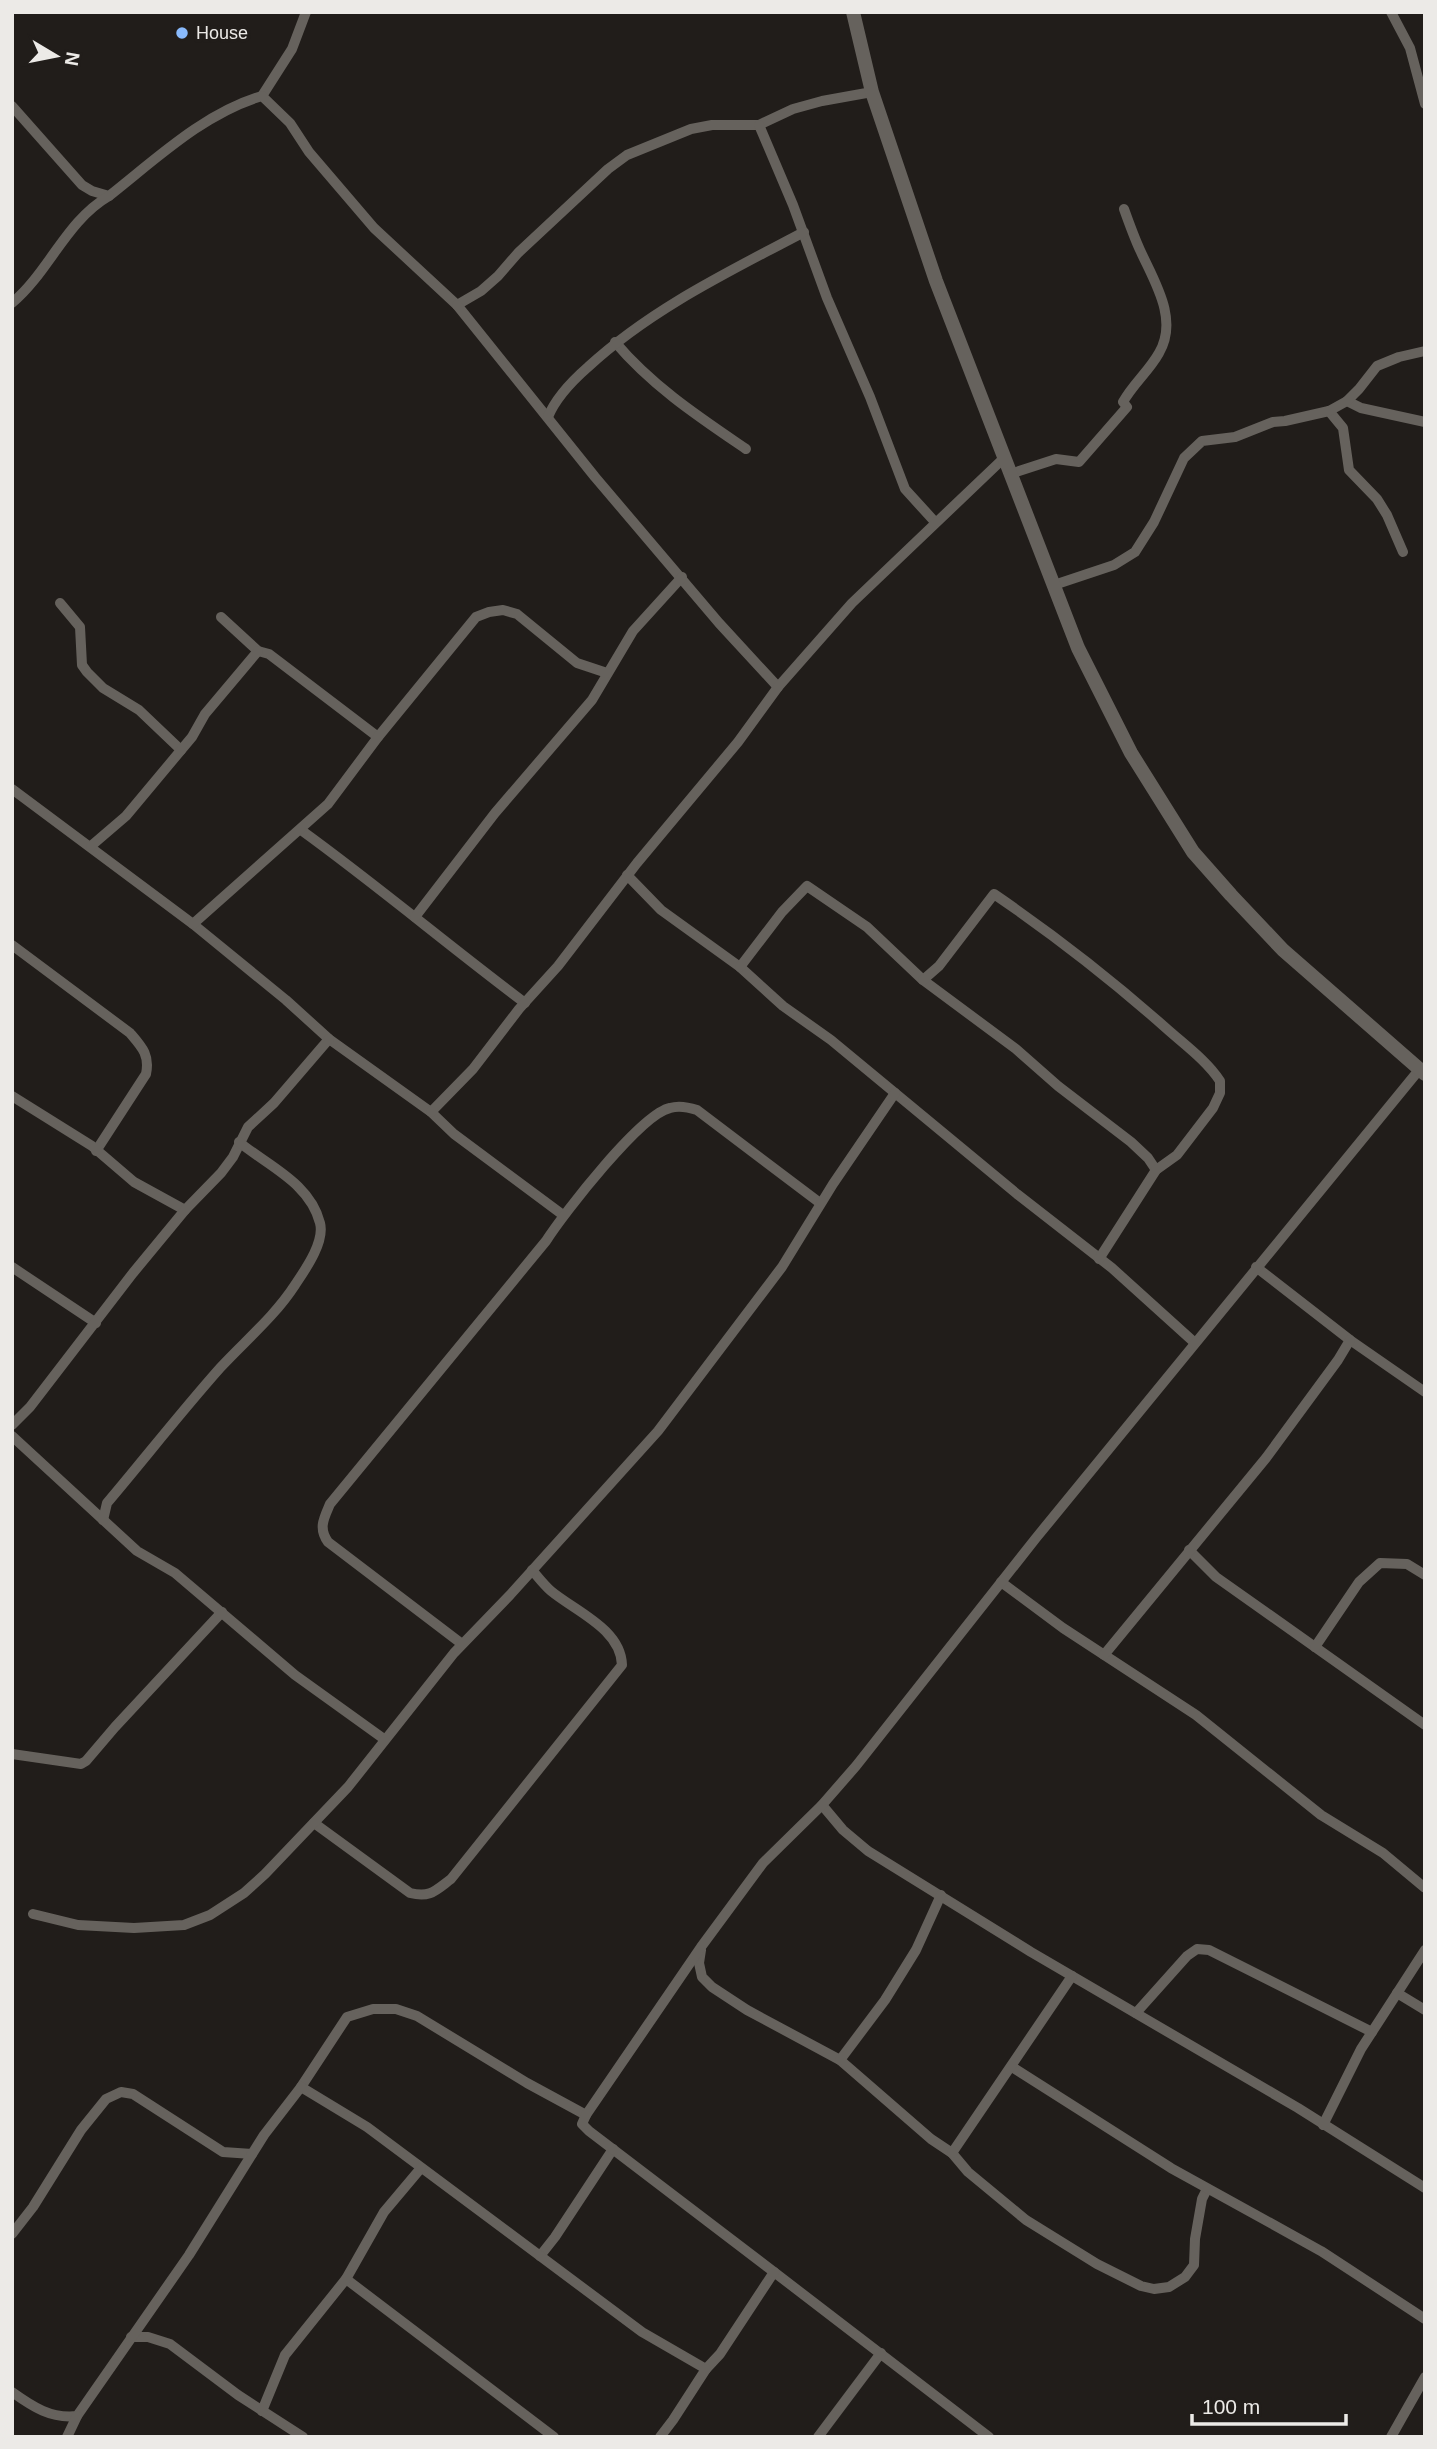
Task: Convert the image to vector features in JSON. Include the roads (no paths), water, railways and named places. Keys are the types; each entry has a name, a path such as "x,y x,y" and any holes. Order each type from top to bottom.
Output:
{"main road":[{"path":"853,12 872,92 936,281 1078,648 1102,699 1152,789 1194,852 1283,950 1422,1072"}],"street":[{"path":"12,303 26,292 70,231 97,203 198,127 239,103 262,96 292,49 306,12"},
{"path":"1391,12 1410,48 1425,104"},
{"path":"457,304 481,291 538,234 626,155 691,129 712,125 759,125 793,109 872,92"},
{"path":"262,96 290,123 309,152 374,228 457,304 491,350 612,498 778,687"},
{"path":"12,106 82,185 109,196"},
{"path":"759,125 905,489 935,522"},
{"path":"1010,474 1056,459 1079,462 1127,407 1123,402 1160,352 1167,336 1167,320 1160,294 1124,209"},
{"path":"548,417 555,402 615,342 675,301 804,232"},
{"path":"615,342 636,367 746,449"},
{"path":"1054,585 1114,565 1135,552 1154,522 1184,458 1202,441 1235,437 1273,422 1329,411 1348,401 1377,366 1425,351"},
{"path":"1348,401 1361,408 1425,422"},
{"path":"1329,411 1343,428 1349,470 1377,499 1404,552"},
{"path":"431,1112 473,1069 558,965 627,875 738,742 778,687 852,603 1004,458"},
{"path":"415,917 495,813 592,700 633,631 682,577"},
{"path":"60,603 79,627 82,665 87,672 103,688 139,710 181,750"},
{"path":"193,924 328,804 378,737 476,618 503,610 517,614 577,663 607,673"},
{"path":"220,617 258,651 269,654 378,737"},
{"path":"91,846 126,816 192,737 205,714 258,651"},
{"path":"12,789 193,924 329,1039 431,1112 454,1134 563,1215"},
{"path":"301,830 525,1003"},
{"path":"627,875 661,910 740,967 783,1006 831,1040 1099,1259 1195,1343"},
{"path":"740,967 782,912 807,886 867,927 923,980 1017,1049 1058,1086 1131,1142 1156,1170"},
{"path":"923,980 939,966 994,894 1044,929 1144,1010 1216,1074 1221,1087 1213,1108 1177,1154 1156,1170 1099,1259"},
{"path":"12,945 130,1033 144,1049 148,1062 146,1074 96,1151"},
{"path":"12,1425 30,1407 185,1210 221,1173 233,1157 248,1127 274,1103 329,1039"},
{"path":"989,2437 582,2124 701,1947 763,1863 822,1805 856,1766 1256,1267 1422,1072"},
{"path":"33,1914 78,1924 134,1928 184,1925 210,1915 244,1893 265,1874 348,1787 462,1644 624,1469 694,1385 782,1267 821,1203 895,1093"},
{"path":"12,1096 96,1151 134,1182 185,1210"},
{"path":"462,1644 328,1542 322,1534 322,1522 330,1504 546,1241 563,1215 649,1118 669,1108 685,1107 697,1110 821,1203"},
{"path":"103,1520 107,1503 220,1368 294,1287 318,1244 321,1224 315,1209 301,1189 239,1142"},
{"path":"12,1267 96,1323"},
{"path":"1256,1267 1349,1340 1425,1392"},
{"path":"1104,1655 1266,1458 1338,1360 1349,1340"},
{"path":"12,1436 137,1551 175,1573 295,1675 384,1739"},
{"path":"1189,1550 1216,1577 1425,1725"},
{"path":"1315,1647 1359,1582 1380,1563 1407,1564 1425,1575"},
{"path":"314,1823 410,1893 424,1896 451,1879 621,1665 618,1647 603,1629 549,1589 532,1570"},
{"path":"1001,1582 1063,1628 1196,1715 1321,1815 1383,1853 1425,1888"},
{"path":"12,1754 81,1764 86,1761 222,1612"},
{"path":"822,1805 843,1830 868,1851 1072,1976 1298,2108 1425,2188"},
{"path":"840,2060 916,1950 941,1895"},
{"path":"701,1947 700,1970 702,1977 712,1987 747,2010 840,2060 1026,2220 1097,2264 1141,2286 1154,2289 1169,2287 1185,2277 1194,2265 1195,2239 1202,2199 1207,2189"},
{"path":"1136,2013 1187,1956 1197,1949 1209,1950 1372,2032"},
{"path":"1323,2125 1347,2074 1425,1950"},
{"path":"952,2154 1072,1976"},
{"path":"1397,1993 1425,2010"},
{"path":"66,2437 77,2416 188,2255 252,2154 347,2017 373,2009 396,2009 417,2016 527,2083 586,2115"},
{"path":"1012,2067 1171,2168 1321,2251 1425,2319"},
{"path":"300,2087 367,2127 642,2332 706,2369"},
{"path":"12,2234 33,2207 81,2130 106,2099 121,2092 133,2094 223,2152 252,2154"},
{"path":"540,2256 613,2149"},
{"path":"262,2411 285,2355 346,2279 384,2212 421,2168"},
{"path":"660,2437 774,2272"},
{"path":"346,2279 554,2437"},
{"path":"131,2337 148,2337 170,2344 238,2395 303,2437"},
{"path":"818,2437 881,2353"},
{"path":"1391,2437 1425,2377"},
{"path":"12,2392 55,2416 77,2416"}],"place":[{"name":"House","path":"182,33"}]}
